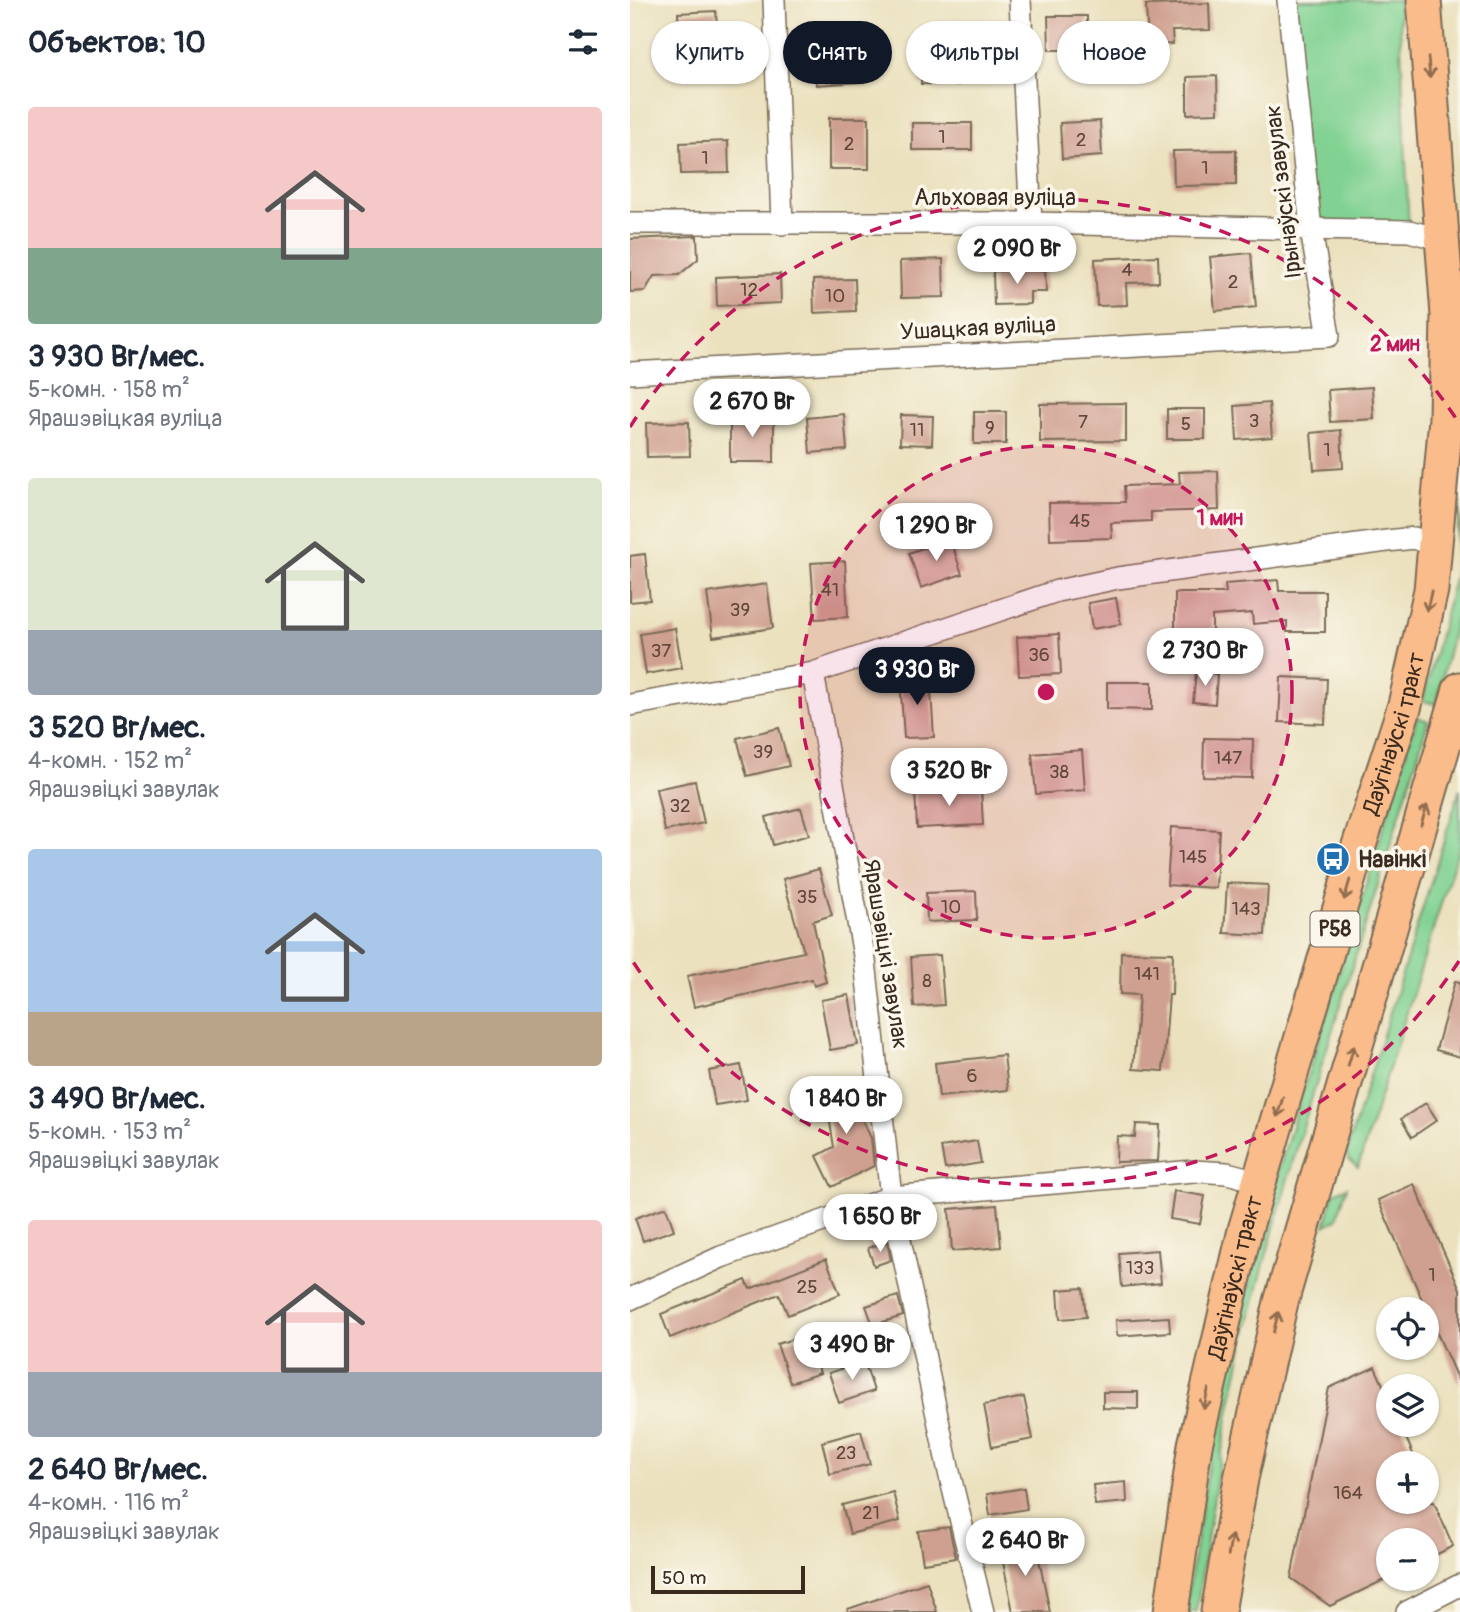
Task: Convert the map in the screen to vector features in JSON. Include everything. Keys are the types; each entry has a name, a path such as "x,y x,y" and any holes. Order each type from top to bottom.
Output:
{"main road":[{"name":"Даўгінаўскі тракт","path":"1171,1612 1195,1445 1258,1181 1405,705 1431,590 1446,418 1451,242 1424,0"},
{"name":"Р58","path":"1218,1612 1241,1479 1281,1302 1450,762 1460,689"}],"street":[{"path":"774,0 782,224"},
{"path":"1020,0 1031,223"},
{"name":"Ірынаўскі завулак","path":"1288,0 1311,230 1329,336"},
{"name":"Альховая вуліца","path":"630,223 1031,223 1409,231 1451,242"},
{"name":"Ушацкая вуліца","path":"630,373 1329,336"},
{"path":"630,705 813,673 1057,591 1118,578 1414,538 1436,547"},
{"name":"Ярашэвіцкі завулак","path":"813,673 865,961 891,1197 948,1472 983,1612"},
{"path":"630,1299 721,1257 891,1197 1194,1171 1227,1173 1258,1181"},
{"path":"1407,1612 1460,1584"}],"green space":[{"path":"1288,0 1399,0 1409,231 1311,230"},
{"path":"1460,501 1459,607 1436,704 1423,701 1455,575"},
{"path":"1417,717 1428,721 1272,1236 1227,1422 1196,1612 1185,1612 1213,1437 1275,1182"},
{"path":"1460,789 1460,844 1358,1167 1349,1160 1346,1153"},
{"path":"1347,1187 1337,1219 1325,1226 1334,1193"}],"building":[{"path":"1209,3 1210,30 1172,31 1173,44 1170,44 1170,21 1147,21 1146,5"},
{"path":"716,11 717,21 678,21 678,13"},
{"path":"1048,16 1087,16 1087,21 1057,21 1057,50 1049,50"},
{"path":"1217,76 1218,113 1187,114 1187,77"},
{"path":"829,118 869,118 869,169 829,169"},
{"path":"1100,121 1102,156 1062,159 1060,123"},
{"path":"912,123 972,123 972,150 912,150"},
{"path":"728,141 729,173 681,174 680,143"},
{"path":"1236,150 1236,185 1174,186 1173,151"},
{"path":"697,236 698,259 679,275 654,276 645,291 630,292 630,239"},
{"path":"1251,253 1256,307 1215,311 1210,257"},
{"path":"1158,256 1159,282 1126,283 1127,305 1097,306 1095,259"},
{"path":"943,259 944,297 901,298 900,261"},
{"path":"1045,270 1046,292 1030,292 1030,304 994,305 993,271"},
{"path":"780,274 781,303 717,306 716,277"},
{"path":"855,279 856,311 814,313 813,280"},
{"path":"1372,387 1374,419 1330,422 1328,390"},
{"path":"1126,403 1126,441 1040,442 1040,404"},
{"path":"1269,403 1272,437 1237,440 1235,406"},
{"path":"1167,409 1205,409 1205,439 1167,439"},
{"path":"974,412 1006,412 1006,444 974,444"},
{"path":"844,414 847,450 810,453 807,418"},
{"path":"901,415 933,416 932,445 900,444"},
{"path":"730,416 774,416 774,462 730,462"},
{"path":"689,422 690,456 647,457 646,423"},
{"path":"1341,430 1343,468 1314,470 1311,433"},
{"path":"1218,471 1219,510 1151,512 1151,521 1111,523 1112,538 1050,540 1049,503 1125,502 1124,486 1180,484 1179,472"},
{"path":"950,538 962,574 921,588 909,553"},
{"path":"645,554 650,600 630,602 630,556"},
{"path":"845,561 848,617 815,619 811,563"},
{"path":"1278,580 1279,591 1325,591 1325,632 1287,632 1287,621 1253,624 1252,613 1212,616 1212,638 1175,638 1175,593 1226,593 1225,584"},
{"path":"767,584 773,628 713,637 707,593"},
{"path":"1116,598 1121,624 1092,629 1088,603"},
{"path":"675,628 682,668 646,674 640,634"},
{"path":"1059,634 1061,674 1019,676 1017,637"},
{"path":"1196,672 1217,674 1215,704 1193,702"},
{"path":"930,676 934,737 904,738 900,678"},
{"path":"1281,677 1327,679 1325,724 1279,722"},
{"path":"1107,682 1152,682 1152,710 1107,709"},
{"path":"779,728 789,766 747,776 737,738"},
{"path":"1204,738 1253,739 1252,778 1203,777"},
{"path":"1082,750 1085,790 1036,794 1032,754"},
{"path":"695,781 704,823 665,831 656,789"},
{"path":"981,787 983,825 917,828 915,790"},
{"path":"801,808 809,835 773,845 766,817"},
{"path":"1171,827 1219,830 1216,888 1167,885"},
{"path":"819,869 832,915 813,921 826,982 814,986 812,979 694,1007 687,976 804,952 783,879"},
{"path":"1227,883 1268,885 1265,935 1224,933"},
{"path":"976,891 977,920 927,922 926,893"},
{"path":"1121,952 1173,953 1172,995 1169,995 1163,1071 1133,1069 1139,995 1120,994"},
{"path":"940,955 944,1005 914,1007 911,957"},
{"path":"1455,981 1460,982 1460,1057 1436,1050"},
{"path":"849,995 858,1045 830,1050 821,1000"},
{"path":"1004,1055 1008,1090 939,1097 935,1063"},
{"path":"741,1065 747,1100 715,1105 709,1071"},
{"path":"854,1081 860,1115 871,1138 874,1166 832,1187 817,1156 834,1147 824,1086"},
{"path":"1426,1103 1437,1120 1412,1137 1401,1119"},
{"path":"1136,1124 1160,1125 1158,1161 1116,1162 1117,1136 1135,1137"},
{"path":"977,1141 981,1163 945,1169 941,1147"},
{"path":"1414,1184 1460,1289 1460,1385 1439,1338 1439,1297 1421,1297 1378,1200"},
{"path":"1174,1191 1205,1196 1200,1224 1170,1219"},
{"path":"997,1205 1001,1247 952,1251 949,1209"},
{"path":"666,1207 674,1230 643,1241 635,1218"},
{"path":"887,1242 891,1260 874,1266 868,1248"},
{"path":"1158,1250 1161,1283 1122,1287 1119,1253"},
{"path":"826,1259 840,1294 788,1315 779,1294 670,1338 661,1314 746,1280 750,1289"},
{"path":"1083,1288 1086,1317 1060,1319 1058,1290"},
{"path":"898,1296 903,1316 873,1325 866,1306"},
{"path":"1169,1317 1170,1332 1117,1336 1116,1320"},
{"path":"807,1335 820,1373 790,1383 777,1344"},
{"path":"864,1361 874,1391 839,1403 829,1373"},
{"path":"1375,1367 1378,1374 1376,1374 1376,1437 1406,1437 1412,1451 1376,1451 1376,1514 1439,1514 1453,1546 1439,1553 1439,1528 1376,1528 1376,1584 1330,1606 1291,1578 1329,1388"},
{"path":"1103,1392 1138,1392 1138,1409 1103,1408"},
{"path":"1024,1397 1033,1439 992,1447 984,1405"},
{"path":"861,1431 870,1464 830,1474 822,1442"},
{"path":"1126,1482 1127,1502 1095,1505 1093,1485"},
{"path":"1024,1488 1027,1509 990,1515 987,1494"},
{"path":"893,1492 900,1521 850,1534 842,1505"},
{"path":"949,1527 956,1558 923,1563 918,1531"},
{"path":"1035,1540 1050,1612 1013,1612 1000,1547"},
{"path":"927,1582 937,1612 848,1612 848,1609"}],"place":[{"name":"Навінкі","path":"1333,859"}]}
